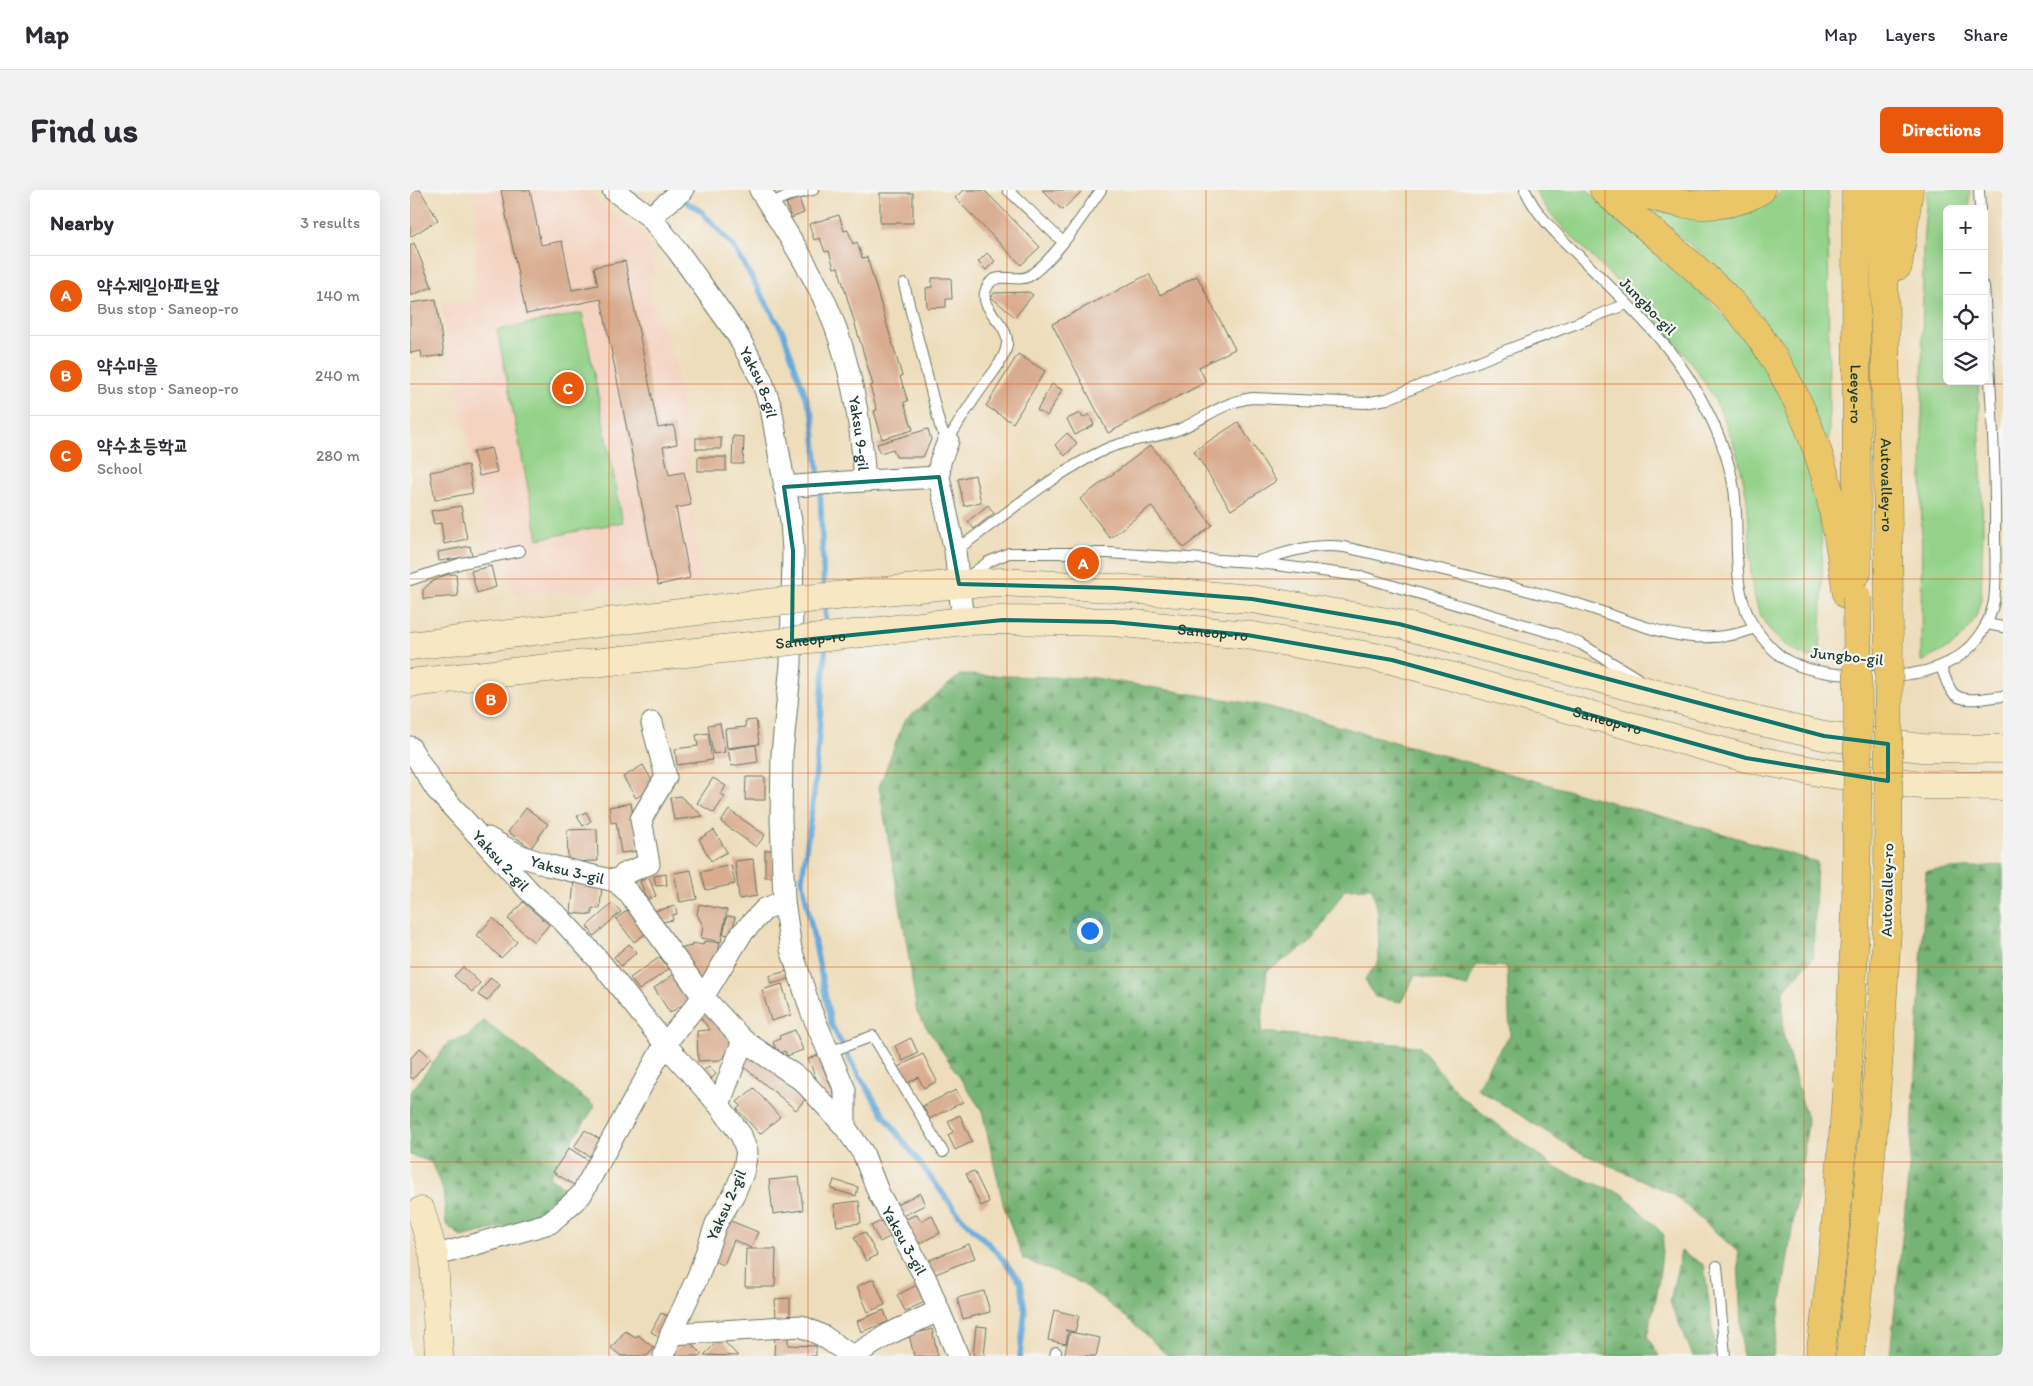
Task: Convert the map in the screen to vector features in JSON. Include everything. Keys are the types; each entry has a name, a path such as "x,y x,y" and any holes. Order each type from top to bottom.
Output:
{"highway":[{"path":"1604,190 1703,274 1731,302 1757,332 1776,363 1811,431 1824,472 1852,596"},
{"path":"1636,190 1655,199 1703,205 1732,202 1761,190"},
{"name":"Leeye-ro","path":"1852,596 1856,190"},
{"name":"Leeye-ro","path":"1883,190 1886,422"},
{"path":"1886,422 1894,293 1909,190"},
{"name":"Autovalley-ro","path":"1850,1356 1860,1279 1877,1096 1888,915 1889,599 1886,422"},
{"name":"Autovalley-ro","path":"1820,1356 1831,1280 1847,1090 1856,909 1858,726 1852,596"}],"main road":[{"path":"410,646 738,606 959,584 1002,582 1105,587 1252,599 1399,624 1753,720 1824,736 1922,748 2003,749"},
{"name":"Saneop-ro","path":"410,683 963,621 1113,622 1247,635 1392,660 1746,758 1824,773 1922,785 2003,786"},
{"path":"416,1208 434,1256 439,1356"}],"street":[{"name":"Yaksu 8-gil","path":"613,190 650,218 678,250 738,336 759,374 771,408 790,486 793,623 782,754 781,820 784,901"},
{"path":"650,218 677,195"},
{"name":"Yaksu 9-gil","path":"764,197 814,280 830,311 838,334 854,392 862,447 855,481 939,477"},
{"path":"948,441 940,462 939,477 955,551 963,621"},
{"path":"790,486 855,481"},
{"path":"615,881 626,872 649,864 641,818 666,777 652,723"},
{"name":"Yaksu 2-gil","path":"413,758 436,789 531,893 560,918 596,957 665,1044 719,1105 740,1135 747,1152 743,1173 734,1194 716,1224 699,1274 671,1334 664,1356"},
{"name":"Yaksu 3-gil","path":"471,827 498,845 547,865 615,881 628,893 703,997 742,1040 803,1081 845,1127 863,1153 879,1194 925,1277 958,1356"},
{"path":"434,1256 550,1224 581,1195 665,1044 703,997 742,933 765,909 784,901 791,949 811,1011 845,1090 845,1127"},
{"path":"719,1105 742,1040"},
{"path":"671,1334 801,1326 823,1336 852,1356 889,1334 938,1311"}],"lane":[{"path":"764,197 787,196 813,190"},
{"path":"1008,190 1063,242"},
{"path":"948,441 958,422 1005,354 1008,337 1005,329 986,304 984,298 988,285 996,279 1029,277 1063,242 1101,190"},
{"name":"Jungbo-gil","path":"1525,190 1529,200 1545,222 1656,334 1676,358 1715,424 1726,455 1734,488 1740,586 1745,609 1754,628 1777,654 1790,662 1805,667 1874,676 1909,675 1941,666 1967,652 1986,624 1994,599 1995,507 1984,295"},
{"path":"1978,190 1980,205"},
{"path":"904,284 940,426 948,441"},
{"path":"955,551 1055,477 1107,448 1124,442 1180,429 1236,400 1253,398 1365,403 1388,399 1627,304"},
{"path":"1252,562 1309,546 1344,547 1578,604 1672,634 1730,636 1754,628"},
{"path":"410,580 462,563 520,551"},
{"path":"959,584 988,562 1009,553 1108,554 1252,562 1360,576 1556,634 1581,644 1666,695"},
{"path":"1986,624 2003,627"},
{"path":"1941,666 1951,692 1956,696 1973,698 2003,696"},
{"path":"829,1052 873,1036 943,1152"},
{"path":"1717,1266 1725,1356"}],"highlighted area":[{"path":"939,477 959,584 1114,588 1252,599 1399,624 1824,736 1888,744 1888,781 1746,758 1392,660 1247,635 1113,622 1003,620 792,641 793,551 784,487"}],"shaded area":[{"path":"476,190 581,190 645,236 654,258 650,293 675,362 684,414 701,582 587,592 514,593 507,565 493,568 440,305 474,300"}],"green space":[{"path":"1535,190 1588,190 1715,306 1743,337 1775,384 1800,436 1816,490 1822,554 1820,662 1792,649 1772,633 1760,614 1754,593 1751,570 1749,520 1742,475 1728,427 1712,395 1684,353 1668,334 1563,227 1547,209"},
{"path":"1783,190 1828,190 1829,440 1824,441 1787,358 1769,327 1755,308 1724,274 1651,215 1656,211 1751,207 1774,197"},
{"path":"1927,190 1970,190 1969,205 1943,205 1943,385 1978,385 1983,530 1981,599 1976,616 1968,630 1952,646 1921,662 1923,247"},
{"path":"582,313 623,522 538,539 497,330"},
{"path":"960,675 1095,678 1266,706 1707,829 1817,862 1813,958 1783,991 1783,1034 1808,1123 1773,1356 1742,1356 1738,1252 1673,1194 1577,1151 1477,1088 1491,1062 1510,1036 1507,967 1476,965 1467,987 1415,975 1401,1002 1375,997 1365,979 1379,961 1378,911 1372,888 1345,889 1310,943 1267,971 1261,1032 1419,1046 1461,1097 1557,1169 1623,1194 1664,1235 1657,1294 1647,1336 1659,1356 1168,1356 1126,1317 1081,1283 1023,1259 1004,1207 982,1111 917,1013 879,787 904,721"},
{"path":"2003,865 2003,1356 1890,1356 1911,1149 1926,871"},
{"path":"484,1021 595,1106 549,1176 567,1189 537,1219 461,1237 446,1224 443,1190 431,1162 410,1155 410,1093 448,1043 467,1037"},
{"path":"1681,1251 1704,1265 1716,1356 1693,1356 1670,1302"}],"building":[{"path":"410,190 420,190 438,220 410,237"},
{"path":"501,190 530,190 541,245 562,241 572,290 598,285 594,267 625,261 658,428 674,425 677,444 663,447 669,475 684,472 691,505 676,508 690,578 658,585 601,299 526,314"},
{"path":"963,190 984,190 1040,247 1021,265 955,198"},
{"path":"1042,190 1079,190 1081,192 1062,210"},
{"path":"880,193 913,193 913,223 880,223"},
{"path":"799,198 804,213 791,218 786,203"},
{"path":"839,215 844,231 848,230 853,244 857,242 862,258 867,257 908,401 904,402 913,430 882,439 874,411 877,410 870,386 873,385 838,267 834,268 829,251 825,252 820,238 814,240 809,224"},
{"path":"414,243 432,287 410,296 410,245"},
{"path":"987,253 995,261 986,270 978,262"},
{"path":"1149,274 1160,295 1197,276 1235,349 1199,367 1206,382 1108,433 1052,324"},
{"path":"932,278 951,278 952,299 946,299 946,307 927,308 926,288 932,287"},
{"path":"1029,292 1033,295 1015,317 991,297 994,293"},
{"path":"436,299 444,355 422,358 421,351 410,353 410,303"},
{"path":"1018,354 1045,371 1013,423 986,406"},
{"path":"1052,384 1062,390 1047,416 1037,410"},
{"path":"1080,413 1083,418 1089,414 1094,425 1075,435 1067,419"},
{"path":"1238,422 1276,481 1231,510 1194,451"},
{"path":"928,429 931,440 923,457 896,457 893,449 880,453 877,444"},
{"path":"1067,433 1077,443 1065,456 1055,445"},
{"path":"733,436 744,437 743,464 732,464"},
{"path":"696,438 721,438 721,449 696,449"},
{"path":"1151,445 1212,525 1184,548 1151,506 1110,538 1080,499"},
{"path":"491,448 497,472 479,476 473,452"},
{"path":"698,457 726,457 726,471 698,471"},
{"path":"468,465 473,493 435,500 430,472"},
{"path":"975,475 981,502 964,506 958,479"},
{"path":"988,505 994,513 974,529 968,521"},
{"path":"461,506 467,539 444,544 441,523 434,524 431,511"},
{"path":"470,546 472,556 439,561 438,552"},
{"path":"491,566 496,587 477,593 471,571"},
{"path":"456,574 458,596 423,599 423,590 430,583 445,575"},
{"path":"756,720 759,744 727,748 725,729 746,727 745,721"},
{"path":"720,723 725,752 713,754 708,725"},
{"path":"708,733 712,760 677,765 675,749 698,746 696,735"},
{"path":"756,745 758,762 731,766 728,749"},
{"path":"643,765 655,786 636,798 623,777"},
{"path":"746,777 765,777 765,800 745,800"},
{"path":"713,778 726,786 721,794 725,796 714,813 697,803"},
{"path":"680,796 703,816 674,820 670,798"},
{"path":"631,803 639,851 621,853 616,822 611,823 609,807"},
{"path":"526,808 548,824 531,848 508,832"},
{"path":"729,810 765,835 756,847 721,822"},
{"path":"586,812 591,821 583,826 577,816"},
{"path":"597,829 598,861 568,862 567,830"},
{"path":"714,830 727,852 711,861 699,839"},
{"path":"765,850 773,850 773,877 765,877"},
{"path":"753,859 757,896 739,899 735,861"},
{"path":"731,865 735,884 706,890 701,872"},
{"path":"691,870 697,899 680,902 674,873"},
{"path":"666,874 667,885 656,886 654,876"},
{"path":"649,878 656,896 647,900 640,881"},
{"path":"574,881 602,884 600,909 592,908 592,915 571,913"},
{"path":"523,902 549,925 534,942 508,919"},
{"path":"613,903 621,912 594,936 587,926"},
{"path":"699,904 727,910 721,942 701,938 703,926 697,914"},
{"path":"675,906 677,914 672,915 673,920 657,923 650,912"},
{"path":"630,908 648,932 634,942 616,919"},
{"path":"727,916 735,917 732,935 723,934"},
{"path":"493,918 517,942 501,958 477,935"},
{"path":"704,941 720,943 718,952 701,985 678,949 692,946 692,943 703,945"},
{"path":"629,944 637,952 621,966 614,957"},
{"path":"660,957 669,969 639,990 630,978"},
{"path":"463,967 480,983 472,992 454,976"},
{"path":"787,971 789,979 771,984 769,976"},
{"path":"677,972 694,997 670,1013 654,988"},
{"path":"490,978 500,985 487,1001 478,995"},
{"path":"782,984 791,1015 771,1021 762,990"},
{"path":"702,1007 730,1041 730,1051 720,1060 698,1061 697,1031 710,1030 696,1012"},
{"path":"795,1030 803,1050 787,1056 785,1051 780,1053 778,1049 776,1050 773,1042 780,1039 779,1036"},
{"path":"911,1038 918,1053 903,1061 895,1046"},
{"path":"420,1048 431,1058 413,1079 410,1077 410,1059"},
{"path":"749,1051 806,1098 796,1110 739,1063"},
{"path":"923,1054 937,1081 924,1088 918,1077 905,1085 896,1068"},
{"path":"818,1055 836,1098 826,1102 808,1059"},
{"path":"709,1066 716,1074 711,1079 703,1071"},
{"path":"754,1088 780,1117 760,1134 737,1109 741,1106 737,1102"},
{"path":"956,1090 963,1102 929,1119 923,1106"},
{"path":"960,1115 972,1142 955,1150 948,1135 953,1132 948,1121"},
{"path":"585,1130 601,1140 591,1157 574,1147"},
{"path":"569,1148 589,1161 574,1185 553,1172"},
{"path":"974,1171 989,1202 981,1206 966,1174"},
{"path":"799,1177 803,1210 773,1214 769,1180"},
{"path":"834,1180 858,1187 856,1196 831,1189"},
{"path":"920,1193 925,1205 902,1216 896,1205"},
{"path":"859,1201 861,1223 837,1226 834,1204"},
{"path":"917,1214 921,1221 932,1215 940,1233 914,1246 902,1221"},
{"path":"887,1218 895,1234 880,1242 871,1226"},
{"path":"726,1219 758,1232 751,1248 734,1240 724,1265 709,1259"},
{"path":"865,1232 877,1255 866,1261 854,1237"},
{"path":"969,1244 975,1258 933,1275 927,1261"},
{"path":"746,1249 776,1249 775,1287 745,1287"},
{"path":"874,1279 885,1305 868,1312 857,1286"},
{"path":"921,1283 929,1300 905,1311 897,1295"},
{"path":"984,1291 990,1312 963,1319 957,1298"},
{"path":"790,1298 790,1317 776,1317 775,1299"},
{"path":"884,1310 888,1322 861,1332 857,1321"},
{"path":"1054,1310 1079,1316 1075,1332 1065,1330 1068,1331 1066,1344 1048,1340"},
{"path":"661,1313 670,1317 660,1337 651,1332"},
{"path":"976,1326 987,1327 984,1356 973,1355"},
{"path":"932,1329 938,1356 914,1356 909,1335"},
{"path":"625,1331 636,1337 638,1335 654,1348 647,1356 621,1356 611,1348"},
{"path":"1070,1332 1100,1338 1096,1356 1064,1356"},
{"path":"775,1335 788,1335 788,1345 816,1346 816,1356 774,1356"},
{"path":"721,1338 738,1356 704,1355"},
{"path":"687,1339 702,1354 700,1356 669,1356"}],"waterway":[{"path":"679,197 702,212 734,247 783,332 813,417 819,480"},
{"path":"820,489 824,590"},
{"path":"825,604 826,630"},
{"path":"826,644 814,794 802,879 831,1024 854,1067 883,1114 959,1215 995,1250 1021,1282 1025,1312 1020,1356"}],"place":[{"name":"약수초등학교","path":"568,388"},
{"name":"약수제일아파트앞","path":"1083,563"},
{"name":"약수마을","path":"491,699"}]}
